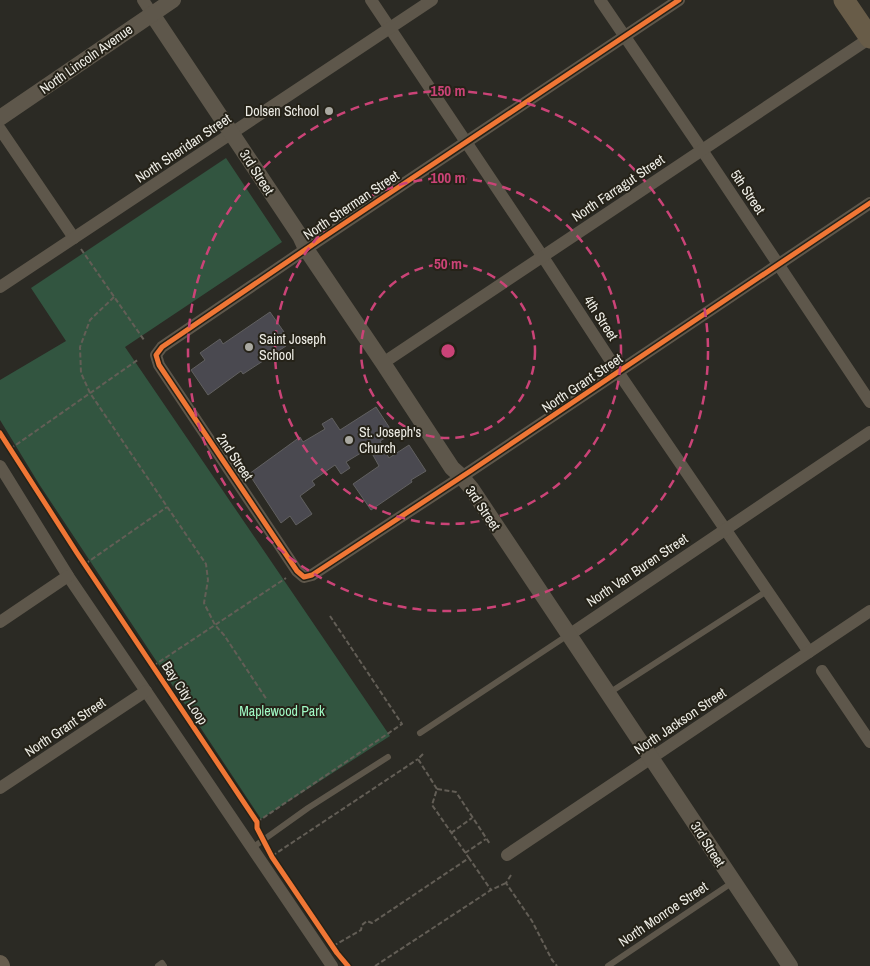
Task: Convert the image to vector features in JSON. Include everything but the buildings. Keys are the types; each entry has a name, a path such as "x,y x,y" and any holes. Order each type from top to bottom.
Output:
{"highway":[{"path":"844,0 870,38"}],"street":[{"name":"North Lincoln Avenue","path":"0,118 148,7 173,0"},
{"name":"4th Street","path":"371,0 618,372 809,652"},
{"name":"North Sheridan Street","path":"1,284 74,238 432,0"},
{"name":"5th Street","path":"600,0 870,402"},
{"name":"North Sherman Street","path":"162,347 679,0"},
{"name":"3rd Street","path":"148,7 452,468 471,488 790,966"},
{"name":"North Farragut Street","path":"383,363 870,38"},
{"path":"0,129 74,238"},
{"name":"North Grant Street","path":"304,577 312,576 870,203"},
{"name":"2nd Street","path":"162,347 156,355 159,365 297,570 304,577"},
{"name":"North Van Buren Street","path":"569,635 870,432"},
{"path":"0,466 68,576 146,691 257,844 332,966"},
{"path":"0,622 68,576"},
{"name":"North Jackson Street","path":"507,855 870,611"},
{"path":"822,671 870,742"},
{"name":"North Grant Street","path":"0,788 146,691"}],"lane":[{"path":"608,694 767,591"},
{"name":"North Van Buren Street","path":"420,733 569,635"},
{"path":"257,844 308,808 388,757"},
{"name":"North Monroe Street","path":"608,966 733,882"},
{"path":"158,966 162,963 164,966"}],"path":[{"path":"81,250 144,340"},
{"path":"114,297 90,320 80,347 81,374 90,394 206,564 208,580 204,603 215,625 224,634 267,700"},
{"path":"10,449 139,359"},
{"path":"6,443 14,455"},
{"path":"85,564 168,507"},
{"path":"80,559 88,570"},
{"path":"153,666 286,578"},
{"path":"257,822 402,724 330,616"},
{"path":"272,857 423,754"},
{"path":"418,759 437,789 456,792 490,844"},
{"path":"437,789 432,805 491,890"},
{"path":"252,814 257,822 257,844 272,857 277,865"},
{"path":"451,833 473,818"},
{"path":"465,853 487,838"},
{"path":"333,946 361,930 362,925 368,920 372,922 468,858"},
{"path":"375,966 491,890 506,883 511,874"},
{"path":"506,883 532,921 557,966"},
{"path":"327,938 337,953"}],"green space":[{"name":"Maplewood Park","path":"226,158 282,242 125,347 390,736 261,819 39,484 0,420 0,380 66,341 31,288"}],"cycle path":[{"path":"679,0 318,241 162,347 156,355 159,365 297,571 304,577 312,575 870,203"},
{"name":"Bay City Loop","path":"0,433 77,553 257,822 257,828 272,857 337,953 348,966"}],"place":[{"name":"Dolsen School","path":"329,111"},
{"name":"Saint Joseph School","path":"249,347"},
{"name":"St. Joseph's Church","path":"349,440"}]}
